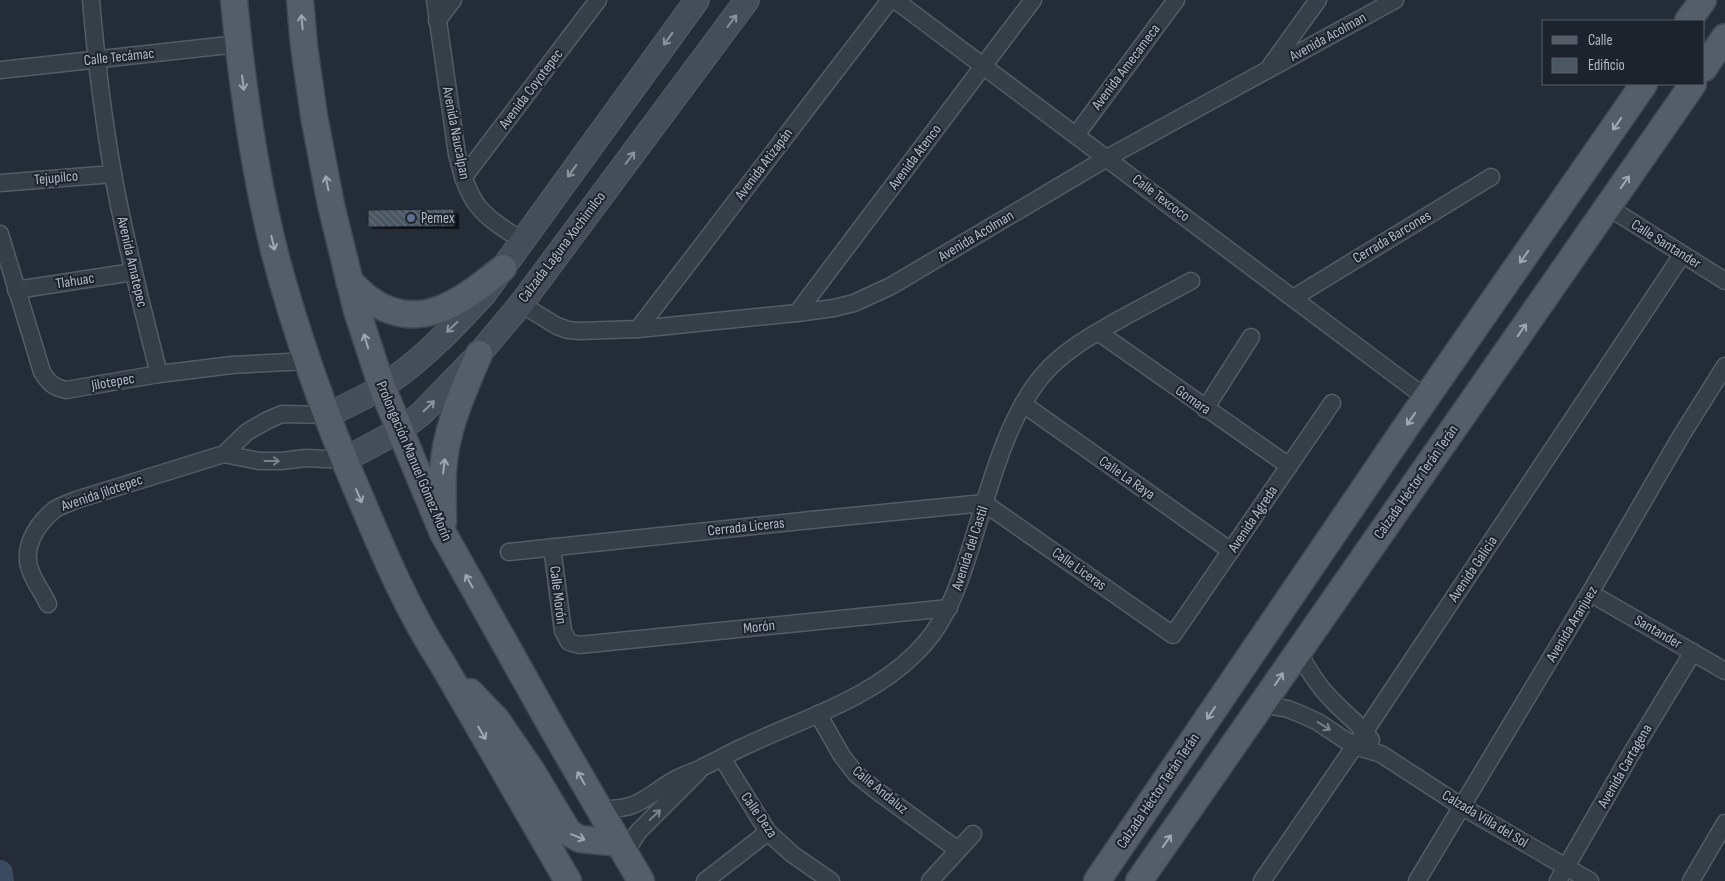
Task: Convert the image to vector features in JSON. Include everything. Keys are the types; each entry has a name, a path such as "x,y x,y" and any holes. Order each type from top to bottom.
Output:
{"main road":[{"path":"234,0 247,112 263,201 275,253 291,310 344,460 387,561 422,633 442,663 568,881"},
{"name":"Prolongación Manuel Gómez Morín","path":"300,0 304,46 314,116 331,205 359,320 382,387 443,533 641,881"},
{"path":"327,415 382,387 411,366 460,320 484,294 697,0"},
{"name":"Calzada Laguna Xochimilco","path":"344,460 400,430 421,414 479,354 521,304 748,0"},
{"path":"1689,20 1702,0"},
{"path":"1705,67 1725,37"},
{"name":"Calzada Héctor Terán Terán","path":"1097,881 1426,398 1643,85"},
{"name":"Calzada Héctor Terán Terán","path":"1139,881 1692,85"},
{"path":"349,281 369,299 385,308 403,313 422,314 443,309 459,302 503,268"},
{"path":"1424,471 1443,418 1498,337 1496,326 1486,313"},
{"path":"443,533 443,470 449,436 454,414 479,354"},
{"path":"1240,736 1232,713 1288,628 1319,555"},
{"path":"442,663 496,718 569,833 580,839 622,848"}],"street":[{"name":"Avenida Amatepec","path":"92,0 97,59 113,174 133,272 159,374"},
{"name":"Avenida Naucalpan","path":"435,0 457,154 463,178 474,203 484,214 497,225 522,240"},
{"path":"437,21 453,0"},
{"name":"Avenida Coyotepec","path":"463,178 598,0"},
{"name":"Avenida Atizapán","path":"638,329 890,0"},
{"name":"Calle Texcoco","path":"895,0 1426,398"},
{"name":"Avenida Atenco","path":"797,313 1033,0"},
{"name":"Avenida Amecameca","path":"1076,135 1176,0"},
{"path":"1267,70 1318,0"},
{"name":"Avenida Acolman","path":"521,304 557,326 568,330 580,331 638,329 797,313 854,303 891,286 1107,158 1395,0"},
{"name":"Calle Tecámac","path":"0,70 238,44"},
{"name":"Tejupilco","path":"0,183 113,174"},
{"name":"Cerrada Barcones","path":"1294,298 1490,177"},
{"name":"Calle Santander","path":"1608,207 1725,281"},
{"path":"0,234 16,290"},
{"name":"Avenida Galicia","path":"1262,881 1365,731 1682,255"},
{"name":"Tlahuac","path":"16,290 133,272"},
{"name":"Avenida del Castil","path":"599,810 618,809 636,804 674,780 701,769 766,736 818,714 867,690 893,673 922,647 934,633 949,608 1006,441 1023,404 1041,377 1058,360 1098,332 1191,281"},
{"name":"Jilotepec","path":"16,290 42,372 49,383 66,390 159,374"},
{"name":"Gomara","path":"1098,332 1289,466"},
{"path":"1205,408 1251,337"},
{"path":"159,374 232,365 308,361"},
{"name":"Avenida Aranjuez","path":"1417,881 1590,593 1681,436 1725,366"},
{"name":"Avenida Agreda","path":"1174,635 1332,403"},
{"name":"Calle La Raya","path":"1023,404 1231,551"},
{"name":"Avenida Jilotepec","path":"48,604 31,572 27,556 31,539 42,522 56,509 76,500 224,454 247,432 282,414 327,415"},
{"name":"Avenida Jilotepec","path":"224,454 259,461 306,458 344,460"},
{"name":"Cerrada Liceras","path":"509,552 984,503"},
{"name":"Calle Liceras","path":"984,503 1174,635"},
{"name":"Calle Morón","path":"552,547 563,632 569,642"},
{"name":"Santander","path":"1590,593 1725,671"},
{"name":"Morón","path":"569,642 579,645 949,608"},
{"name":"Calzada Villa del Sol","path":"1298,651 1318,686 1365,731 1381,754"},
{"name":"Avenida Cartagena","path":"1558,881 1631,754 1693,652"},
{"name":"Calzada Villa del Sol","path":"1262,704 1303,715 1318,722 1354,746 1381,754 1461,806 1590,881"},
{"name":"Calle Andaluz","path":"818,714 842,756 856,774 958,850"},
{"name":"Calle Deza","path":"722,758 768,832 792,854 831,881"},
{"name":"Avenida del Castil","path":"622,848 701,769"},
{"path":"1691,881 1725,823"},
{"path":"705,881 768,832"},
{"path":"930,881 973,834"}],"building":[{"name":"Pemex","path":"454,209 454,226 368,227 368,210"}],"waterway":[{"path":"0,873 1,881"}],"place":[{"name":"Pemex","path":"411,218"}]}
